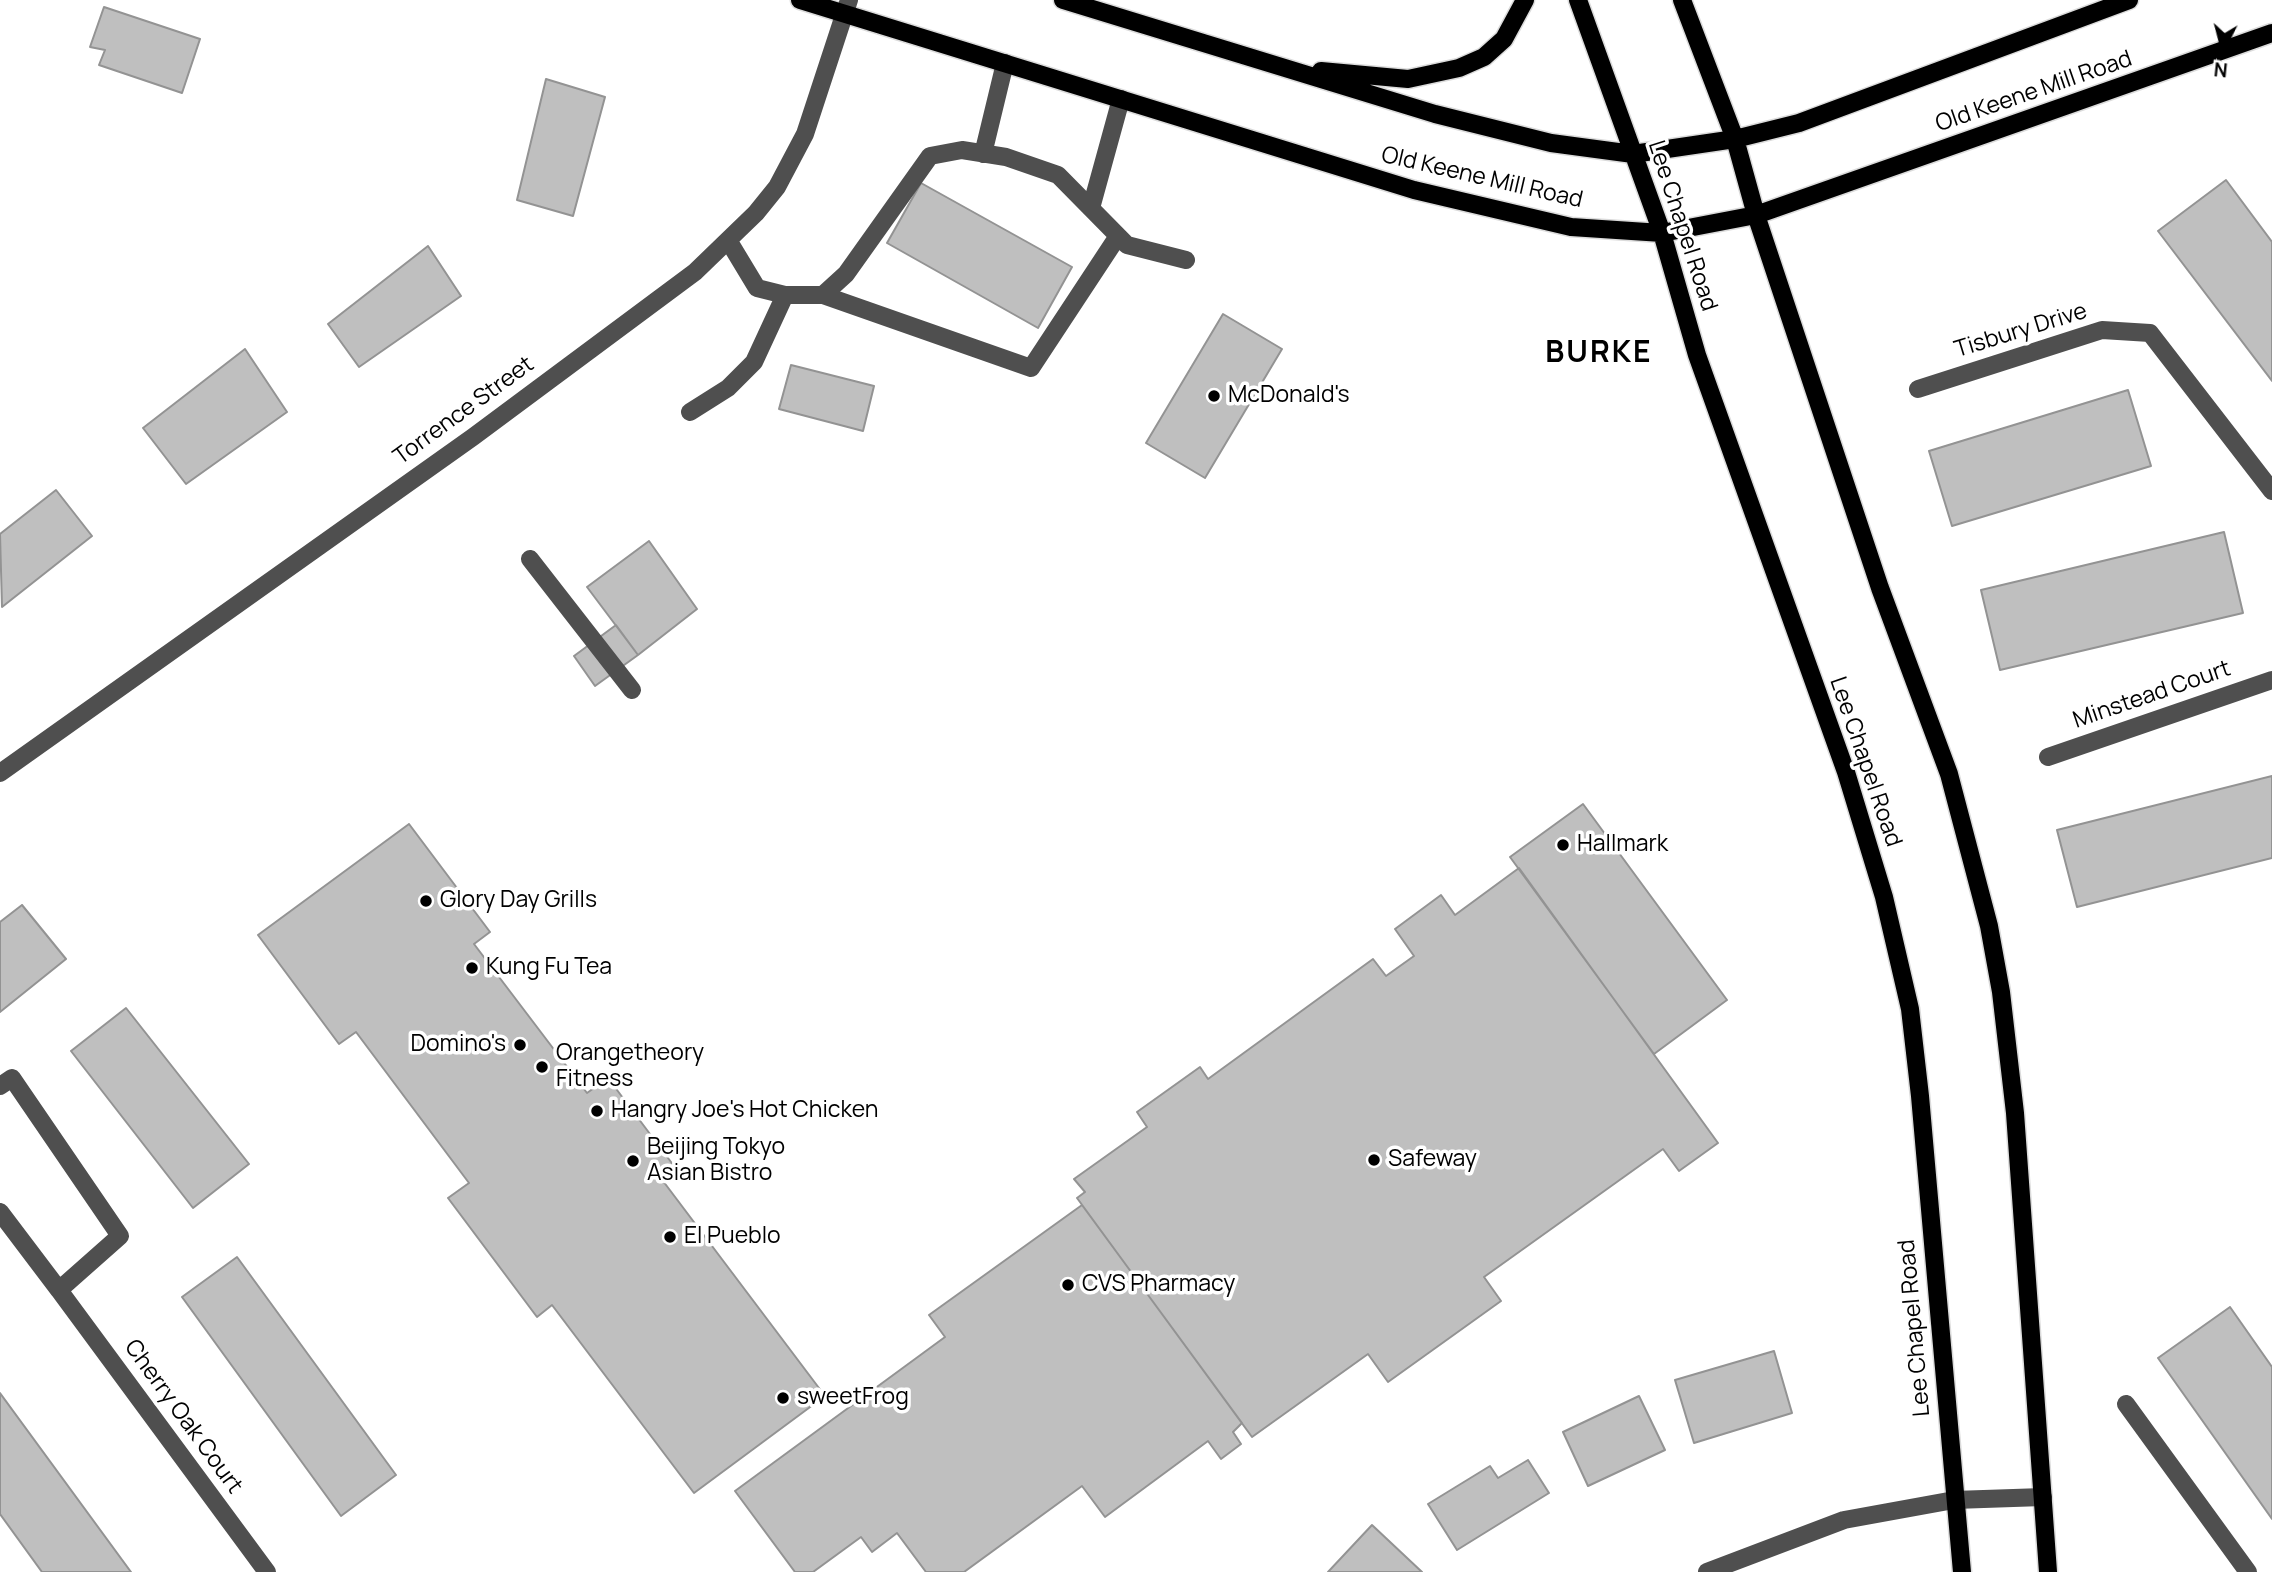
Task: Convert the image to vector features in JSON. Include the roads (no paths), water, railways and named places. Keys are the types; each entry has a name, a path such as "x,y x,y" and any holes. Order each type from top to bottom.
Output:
{"main road":[{"name":"Old Keene Mill Road","path":"800,0 847,6 1005,63 1414,190 1571,227 1662,233 1756,215 2272,33"},
{"path":"1063,0 1435,114 1551,143 1633,154 1735,139 1799,123 2129,0"},
{"path":"1283,68 1408,79 1437,75 1484,57 1504,39 1525,0"},
{"name":"Lee Chapel Road","path":"1578,0 1662,233 1697,355 1846,772 1887,909 1910,1009 1920,1096 1962,1572"},
{"path":"1682,0 1735,139 1756,215 1880,588 1949,774 1989,926 2001,992 2015,1113 2048,1572"}],"street":[{"name":"Torrence Street","path":"0,773 472,437 695,272 777,187 799,144 847,6"},
{"path":"983,154 1005,63"},
{"path":"1090,208 1121,99"},
{"path":"823,295 846,274 930,156 962,150 1006,157 1058,175 1127,245 1186,260"},
{"path":"728,240 757,288 785,295 823,295 1031,368 1118,236"},
{"path":"690,412 728,388 754,362 785,295"},
{"name":"Tisbury Drive","path":"1918,389 2102,330 2150,333 2272,491"},
{"path":"530,559 632,690"},
{"name":"Minstead Court","path":"2048,757 2272,680"},
{"path":"0,1086 12,1078 120,1236 59,1290"},
{"name":"Cherry Oak Court","path":"0,1212 267,1572"},
{"path":"2126,1404 2248,1572"},
{"path":"1707,1572 1844,1520 1954,1500 2043,1497"}],"place":[{"name":"McDonald's","path":"1214,396"},
{"name":"Hallmark","path":"1563,845"},
{"name":"Glory Day Grills","path":"426,901"},
{"name":"Kung Fu Tea","path":"472,968"},
{"name":"Domino's","path":"520,1045"},
{"name":"Orangetheory Fitness","path":"542,1067"},
{"name":"Hangry Joe's Hot Chicken","path":"597,1111"},
{"name":"Safeway","path":"1374,1160"},
{"name":"Beijing Tokyo Asian Bistro","path":"633,1161"},
{"name":"El Pueblo","path":"670,1237"},
{"name":"CVS Pharmacy","path":"1068,1285"},
{"name":"sweetFrog","path":"783,1398"}],"district":[{"name":"BURKE","path":"1599,354"}]}
